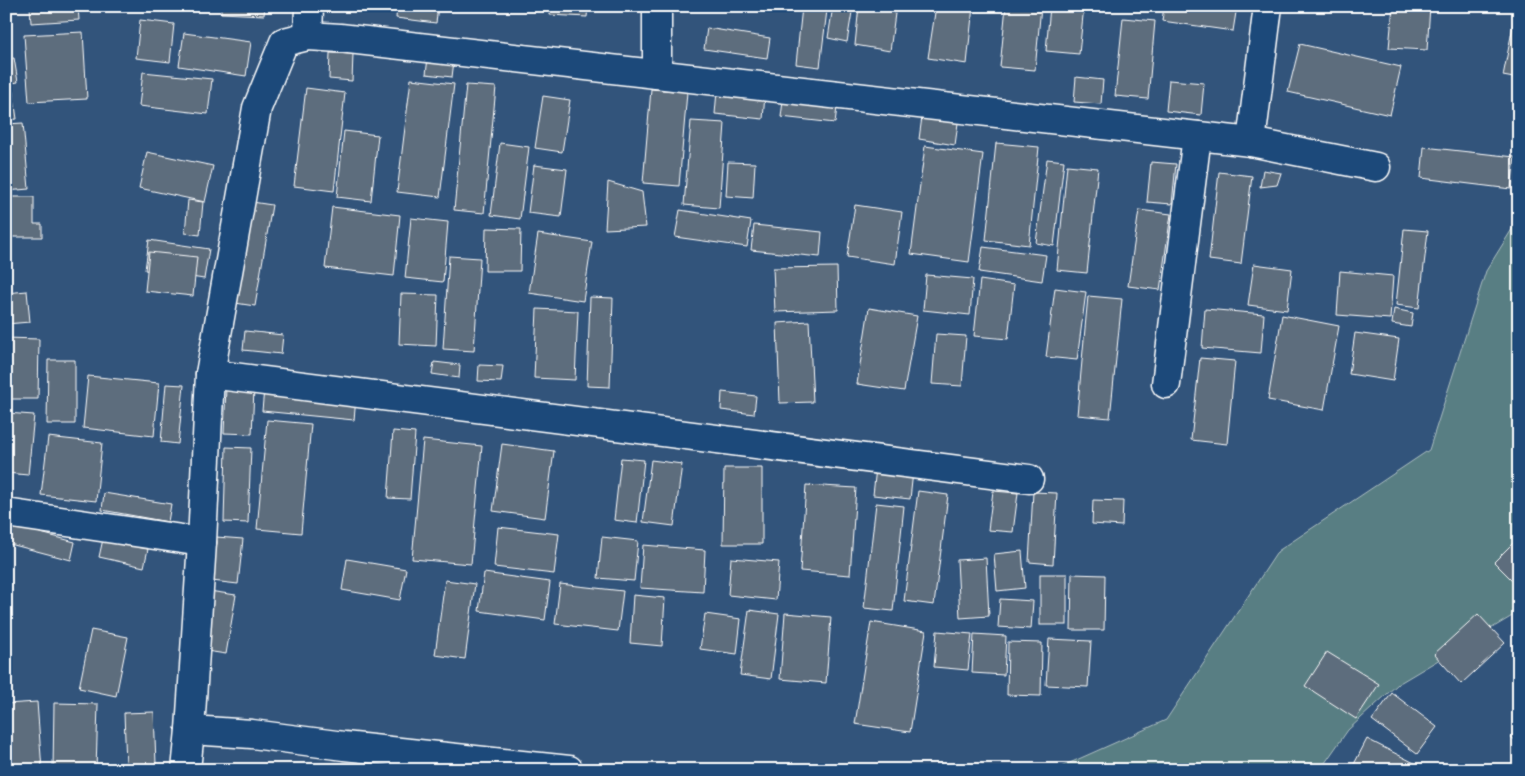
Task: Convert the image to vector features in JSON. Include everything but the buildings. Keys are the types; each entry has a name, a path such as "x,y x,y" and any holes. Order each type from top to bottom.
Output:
{"street":[{"path":"308,36 309,6"},
{"path":"657,6 657,74"},
{"path":"1251,142 1268,6"},
{"path":"186,770 202,542 210,374 257,108 284,42 308,36 340,38 1251,142 1376,168"},
{"path":"1166,384 1197,136"},
{"path":"210,374 1029,479"},
{"path":"6,513 202,542"},
{"path":"190,730 252,734 344,746 569,770"}],"green space":[{"path":"1519,218 1519,612 1398,684 1348,730 1320,770 1054,770 1166,720 1278,551 1429,450 1486,271"}]}
